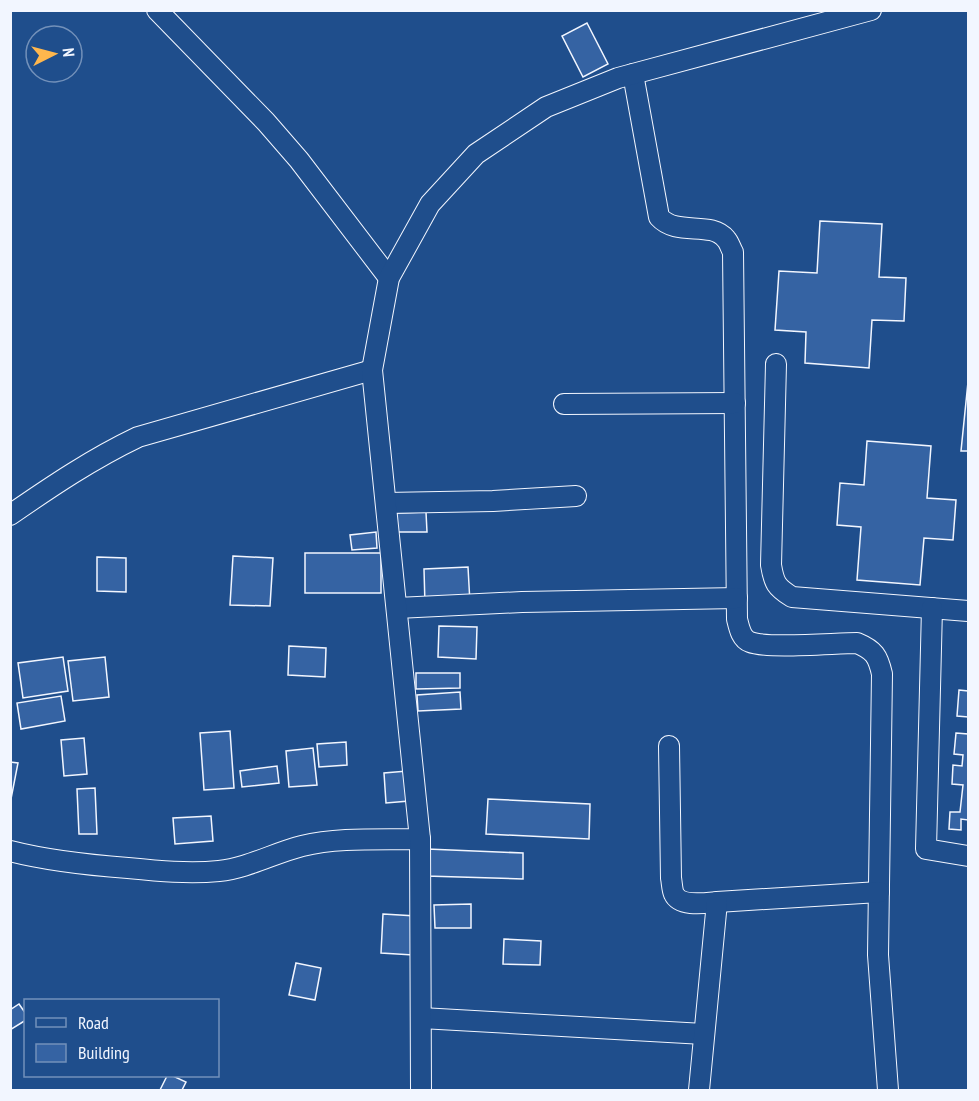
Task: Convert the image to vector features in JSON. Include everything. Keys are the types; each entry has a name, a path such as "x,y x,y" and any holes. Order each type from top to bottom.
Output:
{"street":[{"path":"157,10 266,122 299,160 389,278"},
{"path":"421,1090 420,839 372,369 389,278 429,204 476,154 546,107 618,78 871,10"},
{"path":"633,74 659,217 666,224 676,227 715,232 726,239 733,252 737,619 741,634 748,642 765,645 857,643 871,648 880,662 882,674 879,955 888,1090"},
{"path":"776,364 771,565 773,579 779,589 792,597 969,611"},
{"path":"10,515 68,474 138,437 372,369"},
{"path":"564,404 735,403"},
{"path":"386,503 493,501 576,496"},
{"path":"397,608 522,602 737,598"},
{"path":"932,608 926,849 969,856"},
{"path":"669,746 671,878 674,894 680,900 693,903 879,892"},
{"path":"10,851 42,859 174,872 231,868 252,864 300,847 325,842 420,839"},
{"path":"699,1090 717,902"},
{"path":"421,1018 704,1035"}],"building":[{"path":"587,23 608,64 583,77 562,36"},
{"path":"820,221 882,224 879,277 906,278 904,321 872,320 869,368 805,363 806,332 775,330 779,271 817,273"},
{"path":"968,382 968,451 961,451"},
{"path":"867,441 931,446 927,498 956,500 953,540 924,538 920,585 857,580 861,527 837,525 840,483 864,485"},
{"path":"426,512 427,532 396,532 396,513"},
{"path":"376,532 377,548 352,550 350,535"},
{"path":"305,553 381,553 381,593 305,593"},
{"path":"233,556 273,558 270,606 230,605"},
{"path":"97,557 126,558 126,592 97,591"},
{"path":"468,567 470,603 425,605 424,569"},
{"path":"439,626 477,627 476,659 438,657"},
{"path":"289,646 326,648 325,677 288,675"},
{"path":"63,657 68,691 23,698 18,663"},
{"path":"105,657 109,697 73,701 68,661"},
{"path":"416,673 460,673 460,688 416,689"},
{"path":"959,690 968,691 968,717 957,716"},
{"path":"460,692 461,709 418,711 417,695"},
{"path":"61,696 65,721 21,729 17,703"},
{"path":"230,731 234,788 204,790 200,733"},
{"path":"956,733 968,734 968,820 961,819 961,830 949,829 950,812 960,812 963,785 952,784 953,765 962,766 963,755 954,754"},
{"path":"84,738 87,774 64,776 61,740"},
{"path":"346,742 347,765 319,767 317,744"},
{"path":"313,748 317,785 289,787 286,751"},
{"path":"10,762 18,763 10,804"},
{"path":"277,766 279,783 242,787 240,771"},
{"path":"407,771 409,801 386,803 384,773"},
{"path":"95,788 97,834 79,834 77,789"},
{"path":"488,799 590,804 589,839 486,834"},
{"path":"211,816 213,841 175,844 173,818"},
{"path":"427,849 523,853 523,879 426,876"},
{"path":"471,904 471,928 435,928 434,905"},
{"path":"383,914 416,916 413,955 381,953"},
{"path":"504,939 541,941 540,965 503,964"},
{"path":"296,963 321,968 315,1000 289,995"},
{"path":"19,1004 24,1011 24,1021 10,1030 10,1010"},
{"path":"166,1077 175,1077 186,1082 182,1090 160,1090"}]}
